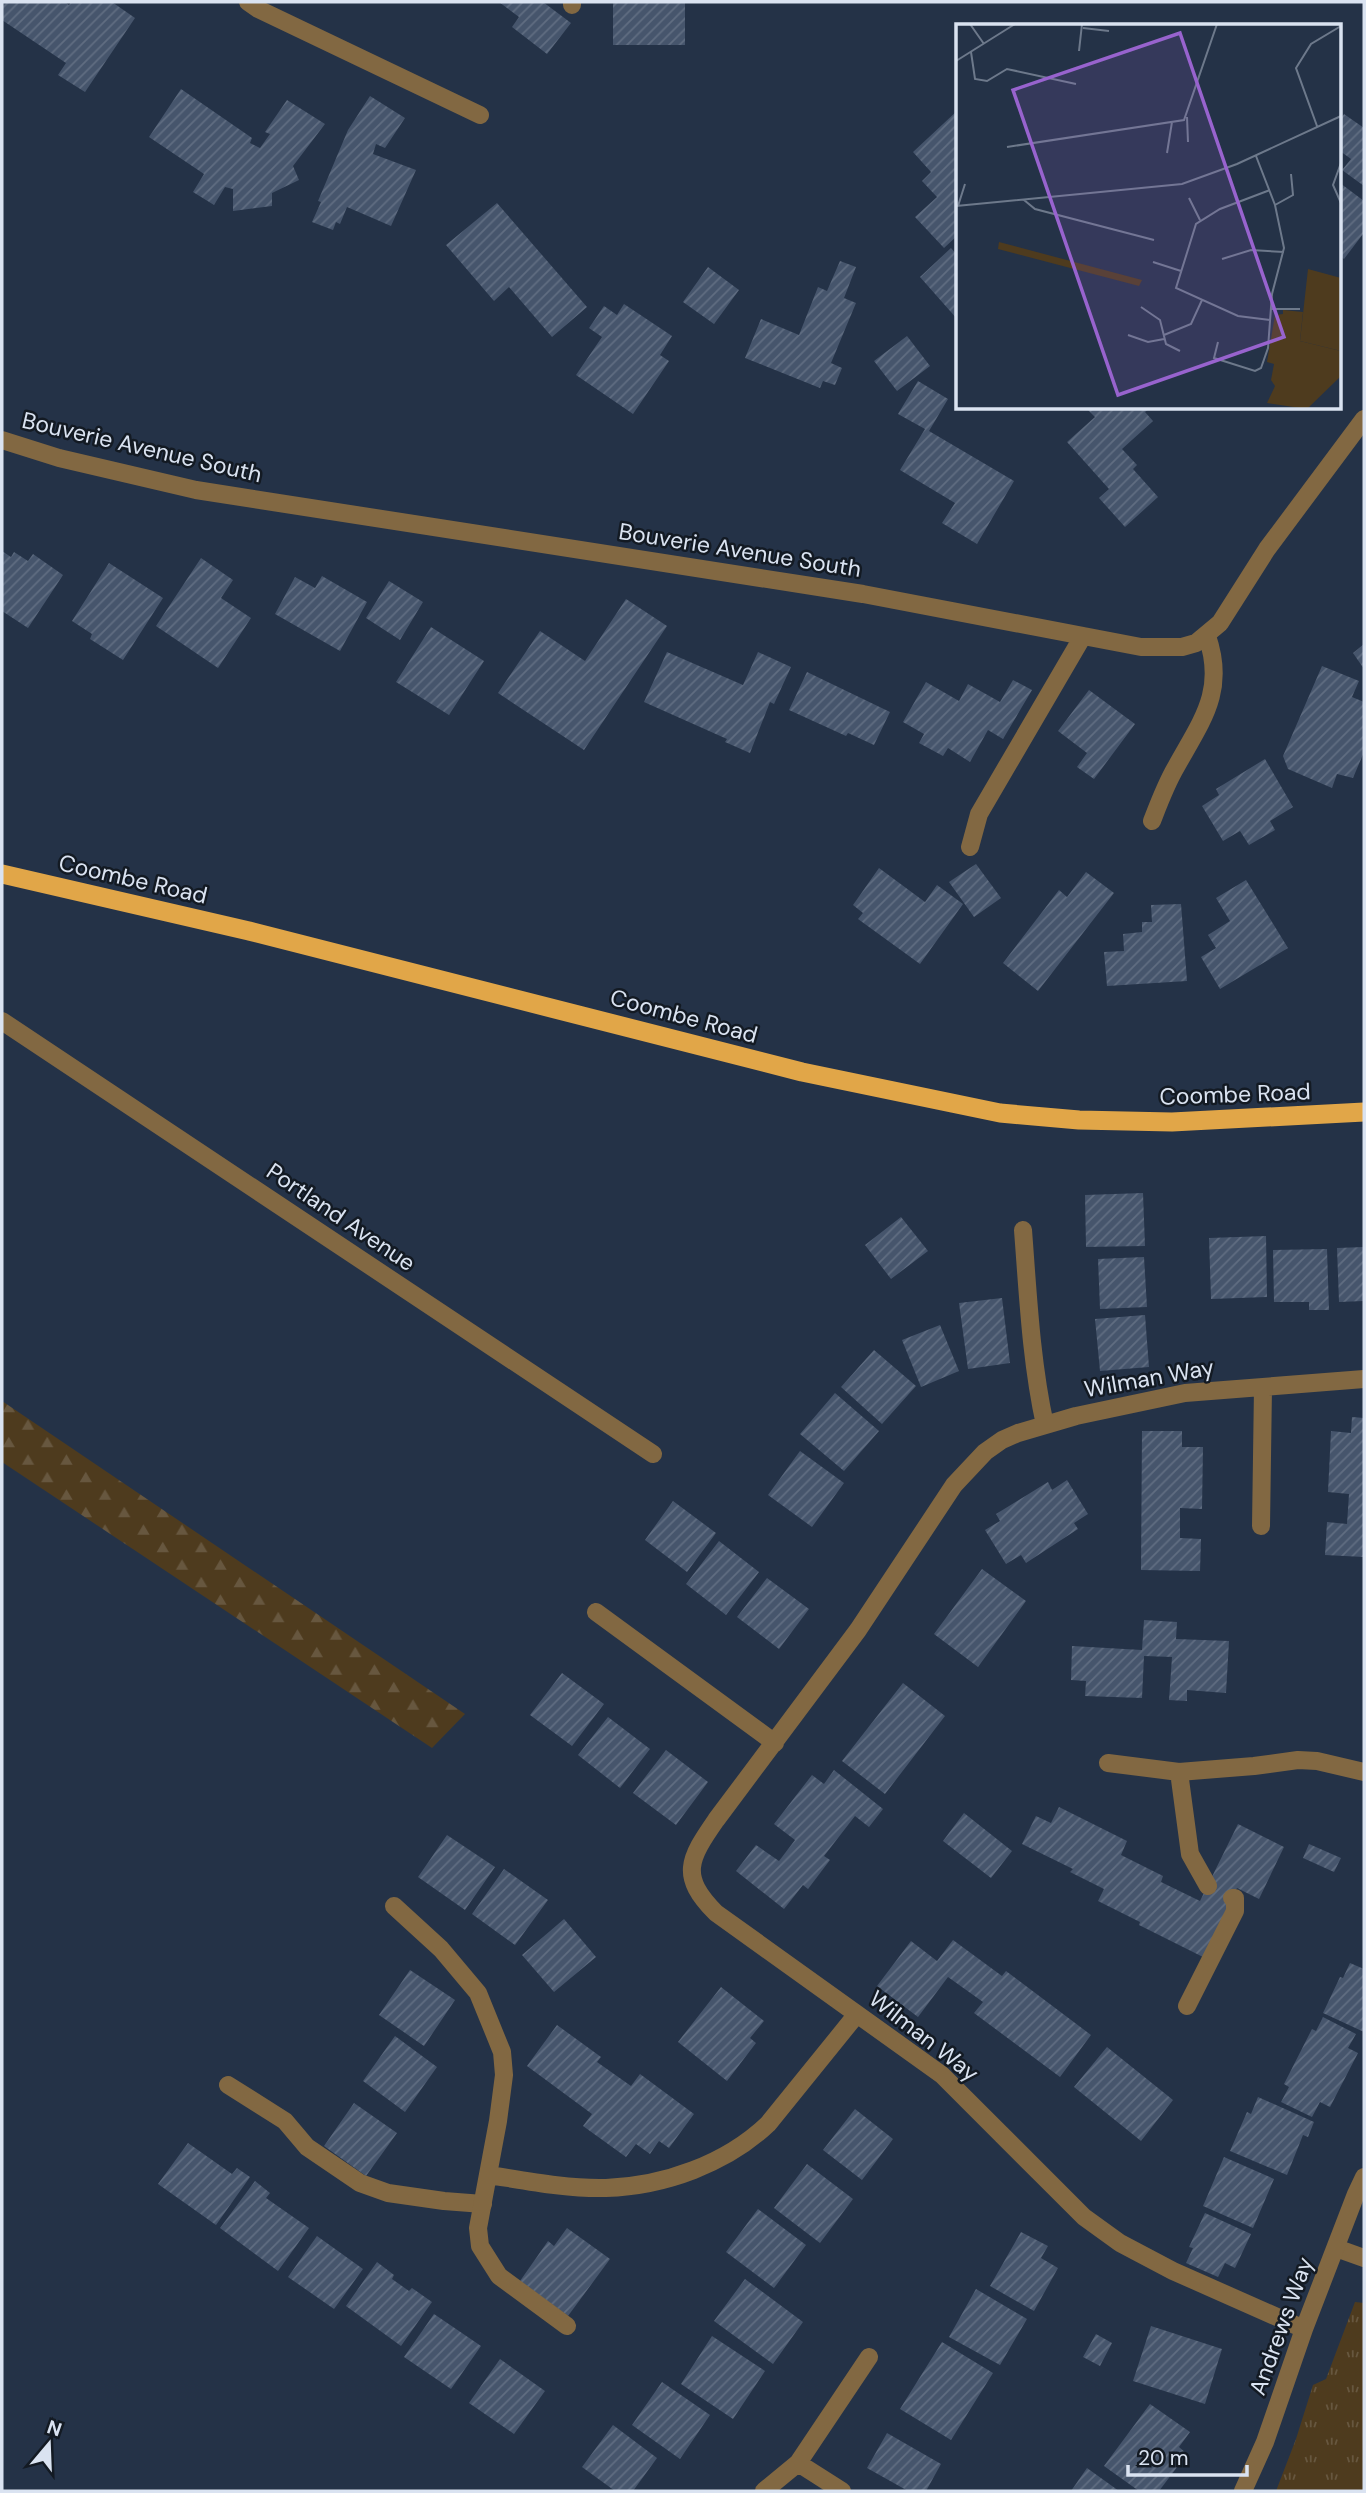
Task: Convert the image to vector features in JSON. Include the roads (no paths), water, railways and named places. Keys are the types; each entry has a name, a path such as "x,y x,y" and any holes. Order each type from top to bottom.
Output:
{"highway":[{"name":"Coombe Road","path":"2,874 249,931 802,1072 1000,1113 1079,1120 1172,1122 1364,1112"}],"street":[{"path":"248,2 480,115"},
{"path":"1152,821 1174,769 1201,724 1210,701 1215,676 1214,656 1207,636 1220,623 1267,549 1364,419"},
{"name":"Bouverie Avenue South","path":"2,440 59,458 196,490 849,592 1141,647 1172,647 1196,643 1207,636"},
{"path":"971,847 979,814 1083,636"},
{"name":"Portland Avenue","path":"2,1021 653,1454"},
{"path":"1023,1230 1032,1351 1037,1392 1045,1424"},
{"name":"Wilman Way","path":"1304,2329 1173,2271 1120,2244 1084,2217 942,2075 716,1913 701,1898 693,1883 692,1869 694,1856 702,1841 858,1630 954,1485 985,1452 1002,1440 1045,1424 1185,1393 1364,1379"},
{"path":"1261,1526 1263,1387"},
{"path":"596,1612 775,1743"},
{"path":"1108,1763 1179,1772 1298,1760 1317,1761 1364,1772"},
{"path":"1179,1772 1190,1854 1208,1886"},
{"path":"1186,2006 1235,1911 1235,1898 1232,1898"},
{"path":"394,1906 441,1949 478,1993 502,2052 505,2075 478,2228 480,2246 499,2276 567,2326"},
{"path":"489,2175 573,2187 608,2188 670,2177 716,2160 753,2137 768,2123 857,2014"},
{"path":"228,2085 285,2121 307,2147 360,2183 388,2193 482,2204"},
{"name":"Andrews Way","path":"1243,2491 1265,2442 1304,2329 1364,2177"},
{"path":"1336,2248 1364,2258"},
{"path":"764,2491 798,2463 869,2357"},
{"path":"798,2463 842,2491"}]}
